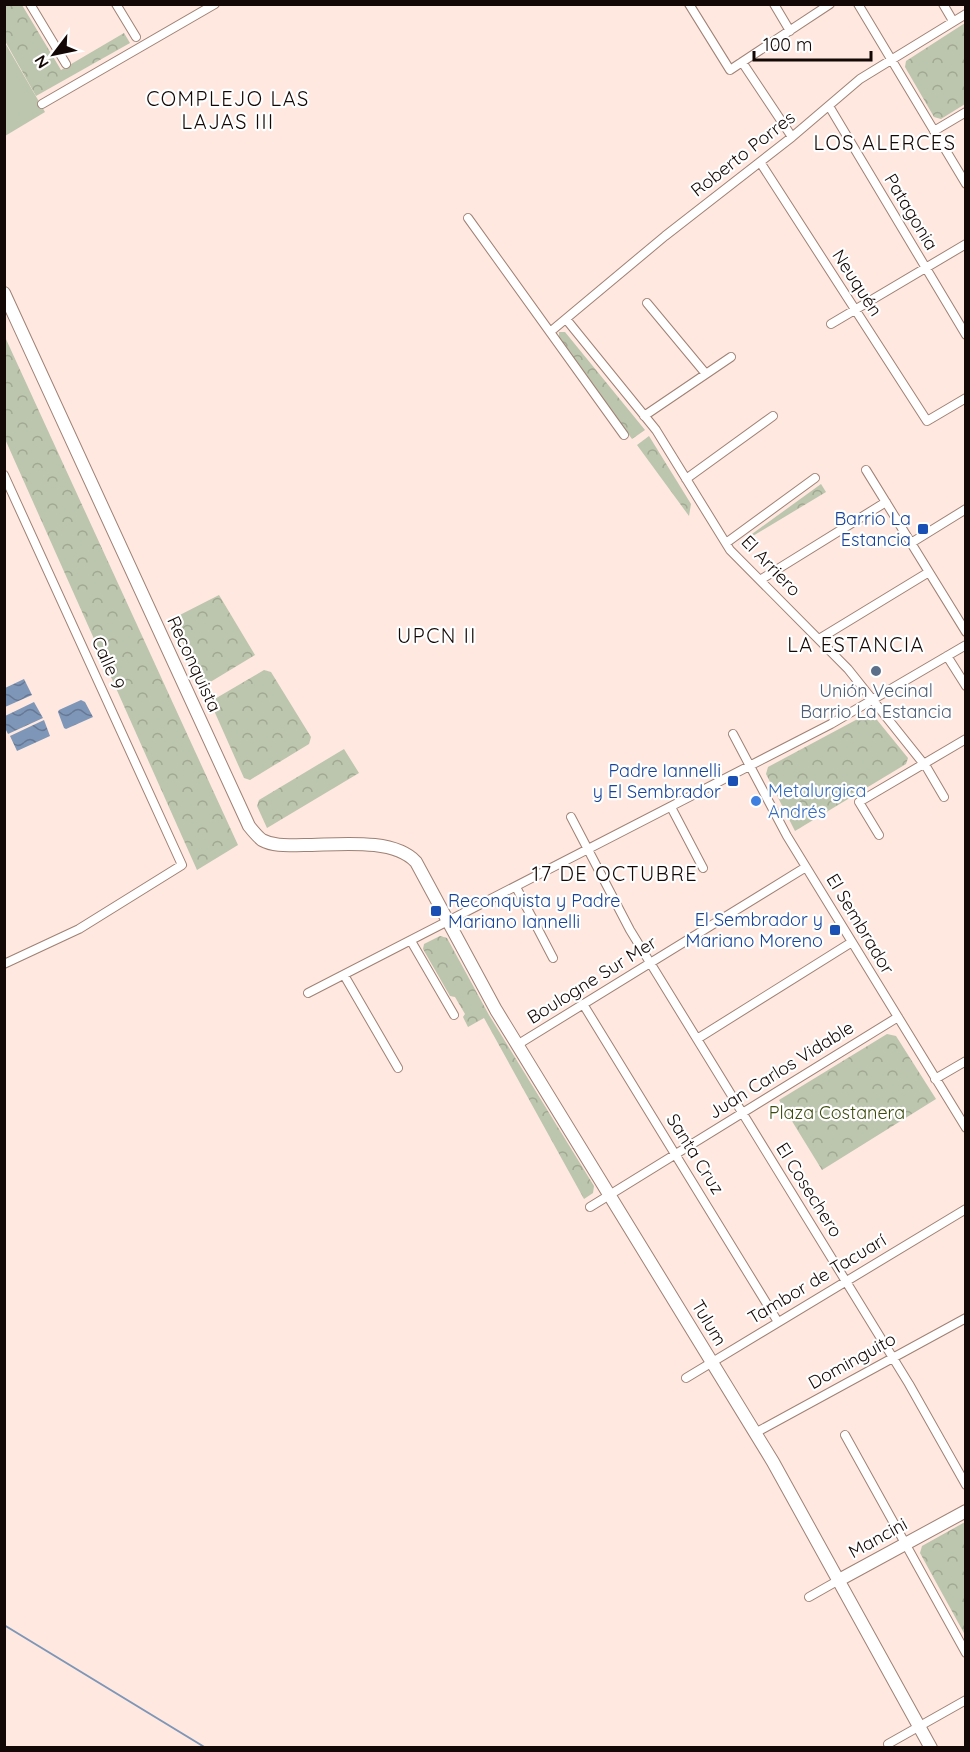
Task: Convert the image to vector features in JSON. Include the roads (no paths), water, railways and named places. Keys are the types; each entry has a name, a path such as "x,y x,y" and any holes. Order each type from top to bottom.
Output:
{"street":[{"path":"30,4 66,64"},
{"path":"116,4 136,37"},
{"path":"42,104 215,4"},
{"path":"689,4 730,70 830,4"},
{"path":"774,4 790,31"},
{"path":"858,4 966,184"},
{"path":"943,4 953,21"},
{"name":"Roberto Porres","path":"550,332 665,236 792,137 860,79 966,14"},
{"path":"742,62 792,137"},
{"name":"Patagonia","path":"829,106 966,335"},
{"path":"934,131 966,112"},
{"name":"Neuquén","path":"760,162 927,422 966,398"},
{"path":"468,218 624,435"},
{"path":"831,324 966,244"},
{"name":"Reconquista","path":"4,293 249,826 262,839 278,844 370,845 403,851 413,858 420,868 449,922"},
{"path":"647,303 706,374"},
{"name":"El Arriero","path":"566,319 656,430 730,550 848,669 923,764 944,796"},
{"path":"645,416 731,357"},
{"path":"687,479 773,416"},
{"path":"866,470 966,632"},
{"name":"Calle 9","path":"4,475 182,865 79,929 4,964"},
{"path":"726,543 815,478"},
{"path":"760,580 886,502"},
{"path":"911,543 966,509"},
{"path":"819,639 929,572"},
{"path":"308,993 831,724 966,645"},
{"path":"947,656 966,686"},
{"name":"El Sembrador","path":"733,734 787,836 966,1128"},
{"path":"879,835 859,802 966,739"},
{"path":"671,807 703,868"},
{"name":"El Cosechero","path":"571,818 630,930 893,1358 966,1485"},
{"name":"Boulogne Sur Mer","path":"517,1045 806,867"},
{"path":"516,887 553,958"},
{"name":"Tulum","path":"449,922 496,1010 755,1433 931,1748"},
{"path":"411,941 454,1015"},
{"path":"697,1039 852,942"},
{"path":"344,975 398,1068"},
{"name":"Santa Cruz","path":"583,1004 778,1322"},
{"name":"Juan Carlos Vidable","path":"590,1207 898,1017"},
{"path":"935,1078 966,1061"},
{"name":"Tambor de Tacuarí","path":"686,1378 966,1209"},
{"name":"Dominguito","path":"755,1433 966,1318"},
{"path":"845,1435 966,1653"},
{"name":"Mancini","path":"809,1597 966,1511"},
{"path":"888,1744 966,1700"}],"water":[{"path":"24,679 32,695 5,707 5,688"},
{"path":"81,700 85,702 93,717 64,728 59,710"},
{"path":"34,702 43,718 8,734 5,728 5,716"},
{"path":"44,720 50,736 17,751 10,736"}],"waterway":[{"path":"4,1625 206,1748"}],"place":[{"name":"Barrio La Estancia","path":"923,529"},
{"name":"Unión Vecinal Barrio La Estancia","path":"876,671"},
{"name":"Padre Iannelli y El Sembrador","path":"733,781"},
{"name":"Metalurgica Andrés","path":"756,801"},
{"name":"Reconquista y Padre Mariano Iannelli","path":"436,911"},
{"name":"El Sembrador y Mariano Moreno","path":"835,930"}],"district":[{"name":"COMPLEJO LAS LAJAS III","path":"228,110"},
{"name":"LOS ALERCES","path":"885,143"},
{"name":"UPCN II","path":"437,636"},
{"name":"LA ESTANCIA","path":"856,645"},
{"name":"17 DE OCTUBRE","path":"615,874"}],"park label":[{"name":"Plaza Costanera","path":"837,1113"}]}
